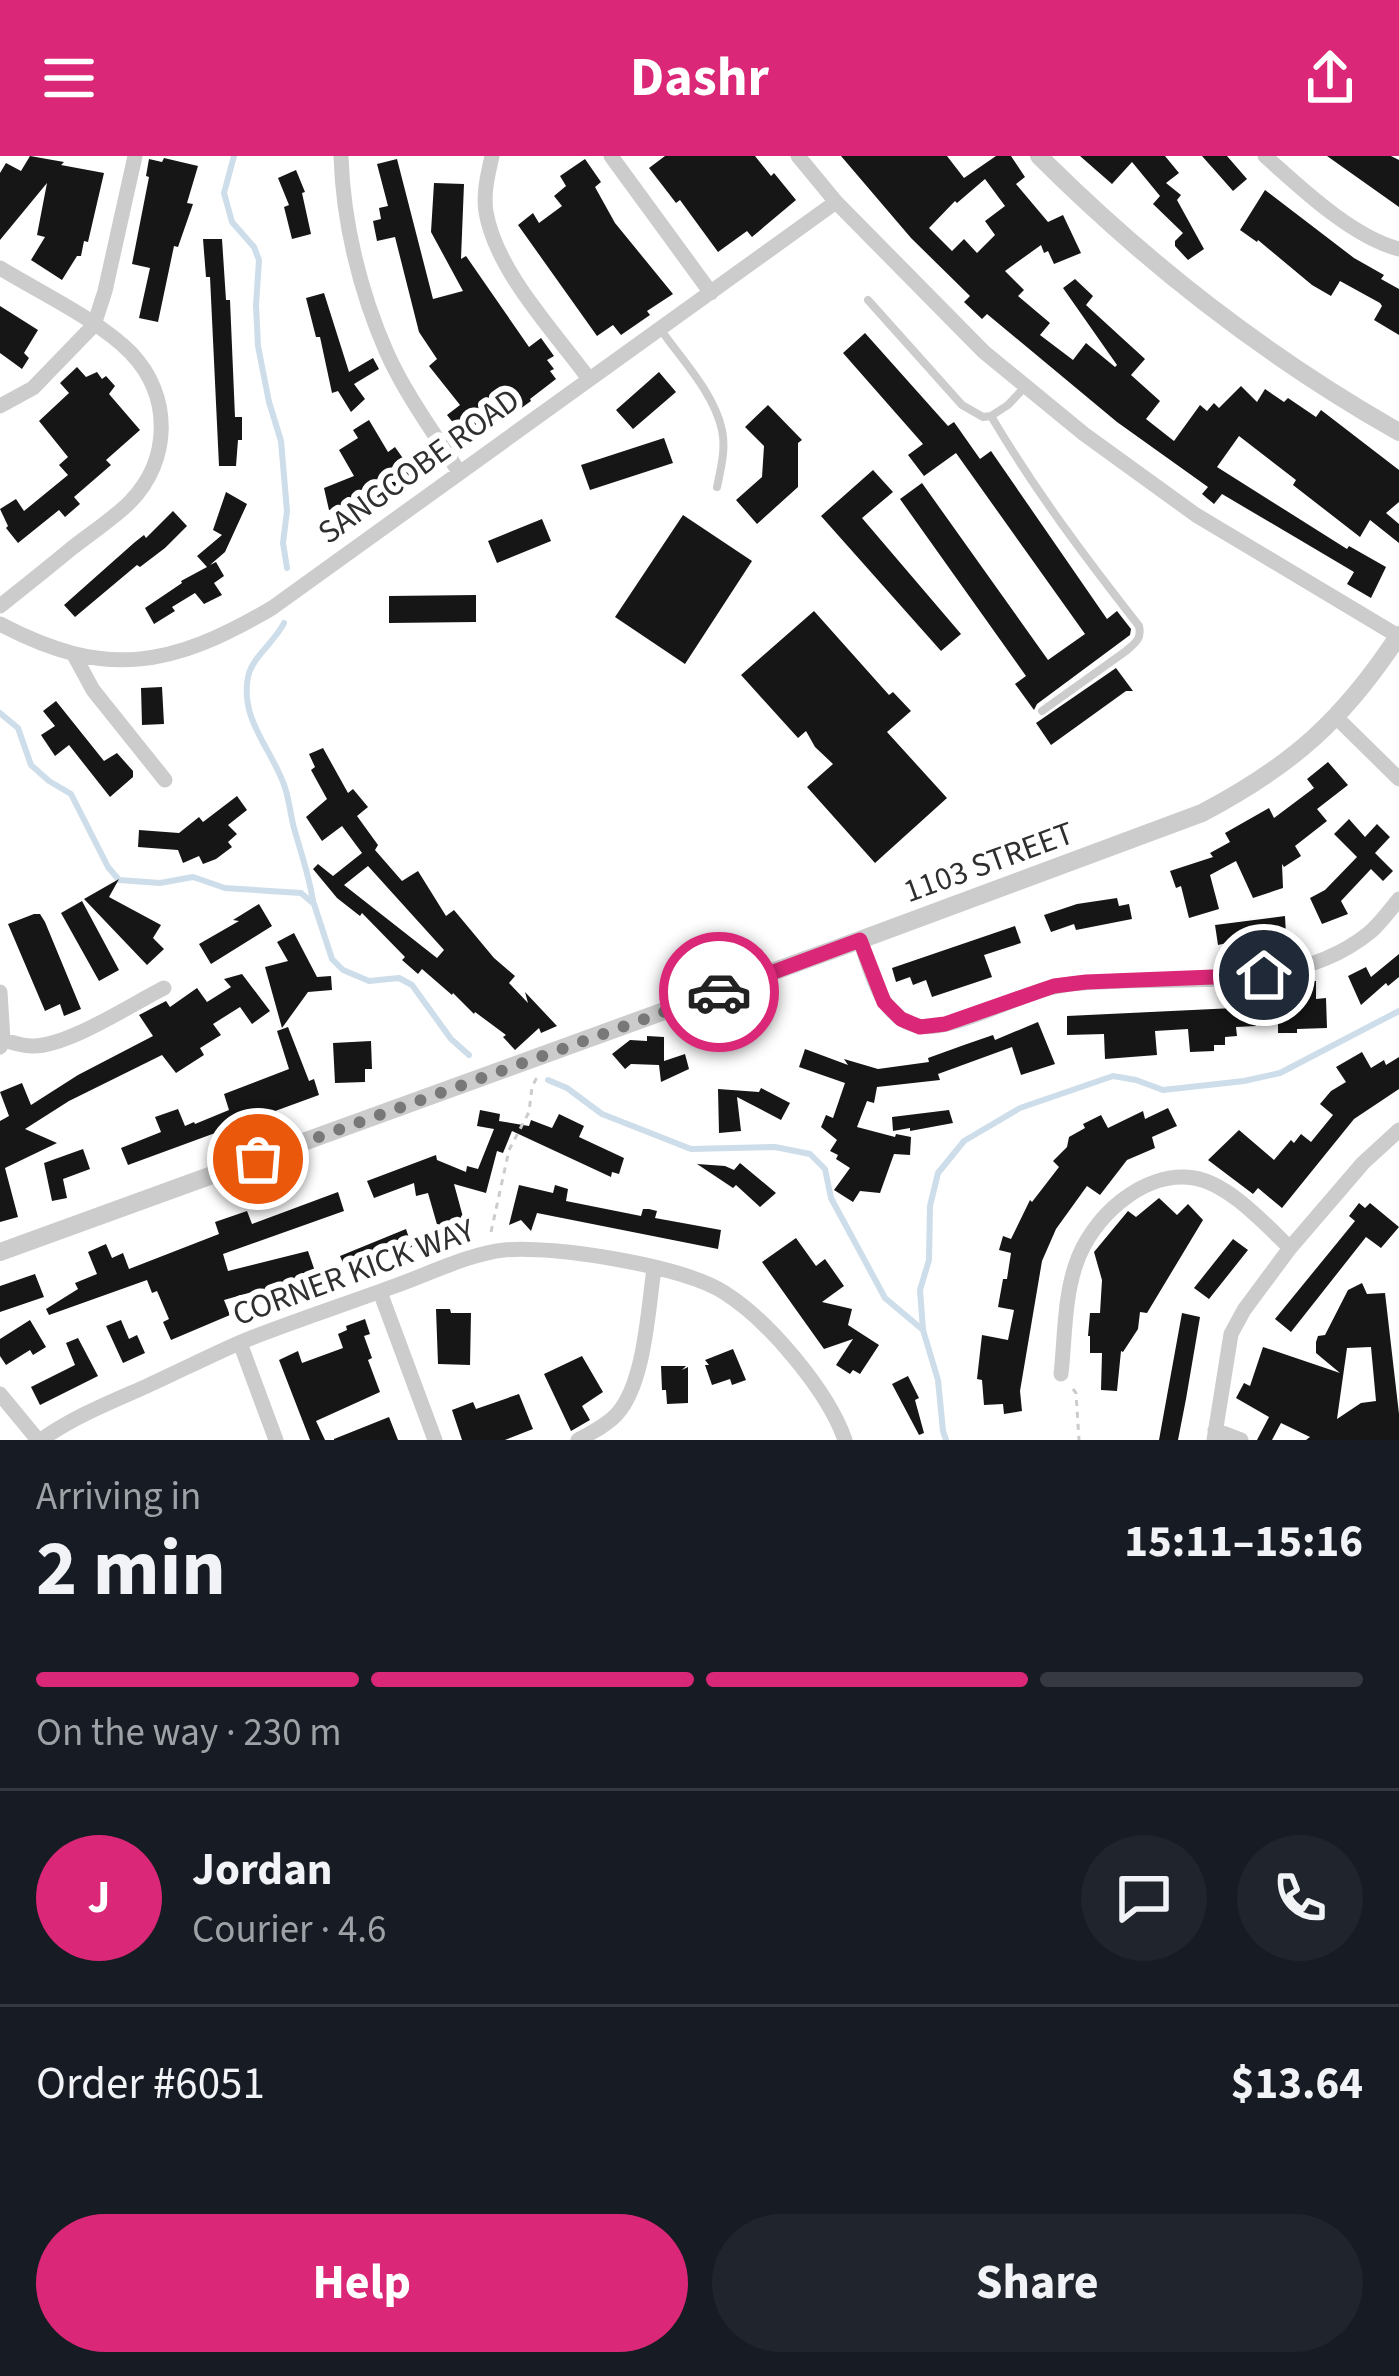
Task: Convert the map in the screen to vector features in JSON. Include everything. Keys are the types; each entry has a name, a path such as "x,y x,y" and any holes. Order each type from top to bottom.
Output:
{"street":[{"path":"0,406 33,388 94,325 135,156"},
{"path":"341,156 348,230 387,354 459,472"},
{"path":"492,156 485,209 494,240 514,278 589,379"},
{"path":"611,156 711,293"},
{"path":"798,156 836,202 984,352 1025,387 1196,515 1398,636"},
{"path":"1039,156 1143,252 1232,324 1399,432"},
{"path":"1265,156 1348,223 1399,249"},
{"name":"SANGCOBE ROAD","path":"0,624 74,656 147,658 207,644 272,608 836,202"},
{"path":"0,268 94,325 134,356 159,400 162,443 156,464 130,502 0,606"},
{"name":"1103 STREET","path":"0,1252 1202,813 1251,787 1302,749 1364,687 1398,636"},
{"path":"74,656 93,690 165,780"},
{"path":"1336,717 1399,779"},
{"path":"860,940 884,1002 901,1019 920,1027 945,1024 1054,986 1264,975 1302,968 1369,933 1399,899"},
{"path":"0,992 2,1043 30,1046 70,1037 164,988"},
{"path":"1241,1440 1214,1435 1231,1334 1290,1248 1363,1162 1399,1130"},
{"path":"1061,1374 1076,1262 1115,1206 1140,1187 1166,1179 1196,1178 1249,1209 1290,1248"},
{"name":"CORNER KICK WAY","path":"40,1440 240,1343 487,1252 535,1248 654,1269 703,1281 727,1294 793,1358 826,1402 845,1440"},
{"path":"578,1440 618,1413 630,1391 654,1269"},
{"path":"380,1292 435,1440"},
{"path":"240,1343 276,1440"},
{"path":"0,1394 40,1440"}],"lane":[{"path":"868,300 962,405 983,417 1008,405 1025,387"},
{"path":"661,330 716,410 724,454 717,488"},
{"path":"991,416 1038,494 1141,634 1126,651 1042,710"}],"path":[{"path":"487,1252 509,1150 530,1112 534,1081 556,1051"},
{"path":"1061,1374 1076,1394 1079,1440"}],"building":[{"path":"30,156 104,173 88,242 84,241 81,256 62,280 31,260 45,237 37,235 47,183 0,240 0,173 6,163 21,171"},
{"path":"665,156 755,156 796,200 752,237 747,231 718,252 680,200 676,203 649,168"},
{"path":"841,156 947,156 964,178 996,156 1011,156 1025,177 1016,184 1048,222 1063,215 1081,253 1054,264 1041,245 1005,271 1024,290 1018,296 1050,323 1040,335 1073,360 1086,343 1117,365 1063,288 1075,279 1093,296 1086,305 1145,359 1131,375 1160,401 1146,419 1174,441 1200,405 1207,411 1214,403 1219,408 1241,386 1257,402 1265,389 1316,417 1321,410 1399,470 1399,502 1386,513 1399,524 1399,543 1370,520 1360,537 1239,436 1217,467 1347,549 1386,567 1371,598 1347,584 1354,572 1222,494 1214,504 1202,494 1208,487 1117,422 987,314 982,319 964,302 970,296 911,238","holes":["985,179 1005,206 985,221 995,235 977,253 964,239 952,251 929,228"]},
{"path":"1080,156 1165,156 1179,173 1166,183 1181,195 1177,200 1204,249 1188,260 1175,246 1183,233 1153,204 1160,196 1132,162 1112,184"},
{"path":"1202,156 1227,156 1247,179 1233,191"},
{"path":"1327,156 1399,160 1399,207"},
{"path":"164,158 198,166 187,203 193,204 178,247 174,246 158,322 139,318 150,268 132,264 149,159 162,162"},
{"path":"397,159 433,299 463,291 431,232 434,183 464,184 461,259 466,256 529,347 541,338 554,356 547,360 556,379 531,401 505,414 501,408 462,434 447,415 460,405 429,366 437,359 419,332 395,237 377,241 373,221 381,219 379,208 388,206 377,164"},
{"path":"585,159 601,182 595,187 615,223 673,294 621,335 613,325 597,336 518,225 533,213 539,223 562,206 554,196 566,186 560,176"},
{"path":"296,170 305,192 311,234 292,239 284,207 289,205 278,178"},
{"path":"1265,190 1399,289 1399,335 1374,320 1380,303 1340,281 1331,296 1240,230"},
{"path":"203,239 222,239 235,417 242,417 236,466 219,466 210,277 206,277"},
{"path":"324,293 349,372 373,358 379,369 354,384 365,399 351,412 338,391 332,393 306,298"},
{"path":"0,306 38,330 24,353 29,358 22,369 0,353"},
{"path":"865,333 948,426 954,422 980,459 991,451 1107,619 1117,611 1131,629 1130,635 1034,710 1015,684 1026,676 900,499 922,483 1048,660 1085,634 956,453 924,476 908,455 923,444 843,353"},
{"path":"77,367 86,377 97,372 102,379 106,376 115,386 109,394 140,430 106,460 111,465 74,497 80,504 65,517 59,510 18,543 0,509 16,499 24,511 68,475 59,465 68,457 39,421 69,393 60,383"},
{"path":"659,372 676,392 633,429 616,410"},
{"path":"768,405 802,440 798,443 798,487 757,524 736,500 762,477 764,446 745,427"},
{"path":"369,420 388,452 395,447 414,474 390,494 378,480 359,498 347,502 348,507 329,510 324,488 354,476 339,450 358,438 353,430"},
{"path":"664,438 673,463 590,490 581,465"},
{"path":"873,470 893,492 862,518 961,634 941,651 821,516"},
{"path":"226,492 247,504 225,552 210,565 216,562 224,576 214,583 222,595 204,604 195,593 154,624 145,608 207,567 197,556 222,535 213,530"},
{"path":"173,511 187,526 75,617 64,605"},
{"path":"683,515 752,561 685,664 615,617"},
{"path":"542,519 551,541 497,563 488,541"},
{"path":"476,595 476,622 389,623 389,596"},
{"path":"814,611 889,695 893,692 911,711 887,732 947,798 875,863 807,787 833,764 806,731 798,738 741,675"},
{"path":"1116,668 1133,691 1126,691 1051,745 1036,723"},
{"path":"162,687 164,724 142,725 141,688"},
{"path":"56,701 104,761 117,753 133,771 133,777 110,797 69,745 55,756 41,735 55,726 43,711"},
{"path":"323,748 348,793 353,789 368,807 357,816 378,845 375,850 402,881 418,871 446,916 454,910 515,976 509,983 528,1003 525,992 557,1026 541,1033 539,1028 515,1050 503,1037 506,1035 422,969 418,974 362,913 360,916 337,898 313,869 318,864 333,876 362,853 342,826 322,841 306,817 327,799 311,770 315,767 309,754","holes":["368,866 444,950 437,958 344,885"]},
{"path":"1328,762 1348,785 1317,809 1327,821 1295,846 1301,856 1282,864 1283,888 1253,898 1236,861 1210,875 1219,909 1189,918 1181,886 1176,888 1170,871 1213,857 1210,853 1230,842 1225,833 1269,808 1274,818 1314,788 1307,779"},
{"path":"237,796 247,810 228,825 237,834 228,842 232,847 216,859 203,864 199,856 183,863 178,850 138,847 139,830 179,833 199,817 203,822"},
{"path":"1349,819 1365,837 1377,824 1390,837 1375,853 1393,871 1383,881 1371,869 1341,901 1348,914 1322,924 1310,898 1325,890 1357,857 1334,834"},
{"path":"119,879 109,897 161,925 153,938 164,949 147,965 84,899"},
{"path":"1117,898 1119,906 1129,904 1132,919 1076,930 1074,924 1051,932 1044,915 1077,904"},
{"path":"82,901 119,970 99,981 61,913"},
{"path":"259,904 272,926 211,964 199,944"},
{"path":"34,914 45,922 81,1009 64,1016 60,1004 45,1011 8,924"},
{"path":"1285,916 1286,935 1277,936 1279,954 1259,955 1257,943 1218,945 1215,925"},
{"path":"1015,926 1021,943 984,955 992,977 932,997 926,980 913,985 910,977 896,982 892,968"},
{"path":"294,933 317,977 331,976 332,990 308,992 282,1028 265,967 288,961 277,942"},
{"path":"1399,954 1399,977 1361,1005 1348,976 1366,967 1371,977"},
{"path":"242,974 270,1011 252,1024 240,1007 213,1024 221,1035 200,1048 204,1055 176,1073 162,1055 69,1101 25,1129 57,1143 5,1168 18,1217 0,1222 0,1121 9,1116 0,1092 22,1083 31,1105 153,1036 139,1015 166,1001 170,1007 197,988 207,1002 231,987 224,979"},
{"path":"1316,981 1316,999 1326,998 1327,1028 1278,1033 1278,1015 1289,1014 1289,982"},
{"path":"1255,1007 1256,1026 1236,1027 1237,1036 1225,1037 1225,1045 1214,1045 1214,1051 1190,1052 1188,1029 1155,1031 1157,1055 1105,1059 1104,1034 1067,1035 1067,1016"},
{"path":"1038,1022 1055,1064 1021,1075 1012,1047 938,1074 940,1080 877,1087 874,1103 867,1101 857,1127 911,1137 910,1155 894,1154 880,1193 860,1191 853,1202 834,1190 850,1168 830,1151 837,1140 821,1127 826,1115 833,1118 845,1083 799,1067 805,1049 848,1065 844,1059 878,1069 929,1062 928,1058 993,1035 995,1040"},
{"path":"288,1027 319,1095 128,1165 121,1148 161,1132 155,1117 178,1109 185,1126 195,1124 229,1110 224,1094 289,1069 277,1031"},
{"path":"647,1036 664,1037 664,1061 685,1054 689,1069 661,1082 659,1065 631,1064 625,1069 612,1054 630,1040 647,1041"},
{"path":"371,1041 372,1069 365,1069 365,1082 335,1083 333,1043"},
{"path":"1362,1052 1371,1068 1399,1057 1399,1089 1354,1119 1282,1208 1258,1188 1253,1194 1208,1160 1239,1130 1274,1160 1301,1134 1311,1142 1333,1115 1320,1104 1346,1082 1336,1067"},
{"path":"761,1088 790,1103 781,1120 737,1097 741,1131 719,1133 718,1089 759,1092"},
{"path":"1168,1108 1177,1126 1152,1137 1155,1148 1127,1160 1100,1195 1087,1186 1056,1229 1042,1261 1020,1391 1022,1411 1004,1414 1003,1404 984,1405 982,1380 977,1379 982,1335 1008,1340 1014,1310 998,1307 1011,1253 999,1250 1003,1236 1011,1239 1030,1200 1059,1167 1053,1161 1067,1147 1069,1137 1085,1128 1083,1124 1101,1115 1108,1128 1143,1111 1145,1119"},
{"path":"480,1110 500,1114 499,1121 529,1126 531,1120 552,1128 559,1114 584,1126 579,1137 624,1158 619,1174 612,1172 611,1177 512,1131 503,1153 497,1151 486,1193 454,1184 466,1228 440,1235 428,1193 416,1196 414,1183 374,1198 367,1181 436,1155 437,1160 466,1172 467,1166 478,1169 494,1129 477,1126"},
{"path":"949,1110 953,1123 893,1131 892,1117"},
{"path":"83,1149 90,1169 63,1179 67,1198 52,1201 44,1163"},
{"path":"740,1163 776,1193 760,1207 736,1185 733,1188 697,1164 734,1170"},
{"path":"519,1185 553,1193 555,1185 568,1189 566,1201 641,1216 643,1209 649,1209 657,1211 655,1218 721,1230 718,1249 537,1213 531,1231 521,1220 509,1225"},
{"path":"338,1192 344,1211 223,1254 228,1271 308,1251 318,1280 280,1297 257,1305 252,1292 224,1300 230,1315 171,1340 163,1322 169,1319 147,1280 49,1315 46,1309 78,1289 75,1283 97,1274 88,1252 106,1244 112,1258 123,1253 129,1269 219,1234 215,1222 247,1211 252,1224"},
{"path":"1159,1198 1177,1215 1188,1204 1203,1220 1147,1313 1140,1312 1138,1329 1121,1351 1117,1391 1101,1390 1102,1353 1090,1353 1088,1336 1090,1313 1100,1313 1102,1280 1094,1252 1128,1211 1136,1217"},
{"path":"1359,1203 1365,1208 1370,1203 1399,1227 1381,1248 1366,1237 1291,1332 1275,1319 1355,1221 1349,1216"},
{"path":"406,1229 412,1247 347,1272 340,1256"},
{"path":"796,1238 816,1266 825,1259 844,1286 822,1302 852,1309 848,1325 879,1345 860,1374 836,1365 853,1339 824,1349 762,1262"},
{"path":"1233,1239 1248,1250 1209,1299 1194,1288"},
{"path":"35,1274 44,1297 0,1312 0,1286"},
{"path":"1362,1283 1367,1294 1385,1293 1399,1440 1306,1440 1310,1437 1281,1423 1272,1440 1257,1440 1269,1417 1236,1398 1244,1383 1250,1386 1263,1347 1340,1373 1316,1353 1316,1342 1325,1335 1348,1290","holes":["1371,1347 1376,1401 1361,1403 1337,1419 1347,1348"]},
{"path":"436,1309 471,1313 470,1365 438,1364"},
{"path":"1182,1313 1200,1317 1186,1399 1178,1440 1159,1440"},
{"path":"365,1319 370,1334 364,1336 372,1358 368,1360 380,1392 316,1421 325,1440 310,1440 279,1360 298,1351 302,1363 343,1348 338,1334"},
{"path":"30,1320 46,1347 33,1355 30,1350 6,1365 0,1356 0,1339"},
{"path":"121,1320 129,1339 137,1335 145,1353 123,1363 106,1326"},
{"path":"78,1338 98,1376 40,1405 31,1387 75,1365 66,1343"},
{"path":"733,1349 746,1380 712,1385 705,1360"},
{"path":"582,1356 603,1392 582,1406 590,1420 571,1431 544,1374"},
{"path":"661,1366 688,1367 688,1403 667,1404"},
{"path":"908,1376 919,1398 915,1400 924,1433 919,1435 892,1384"},
{"path":"519,1394 533,1429 505,1440 462,1440 452,1410 473,1402 476,1409"},
{"path":"389,1417 398,1440 334,1440 334,1439"}],"waterway":[{"path":"234,156 224,193 232,222 259,260 258,346 281,441 287,568"},
{"path":"284,623 254,663 248,677 248,706 285,787 313,901"},
{"path":"0,713 18,728 31,765 71,794 119,880 160,883 193,877 225,888 301,893 314,904 332,959 343,970 369,981 399,978 412,985 451,1039 469,1055"},
{"path":"946,1440 938,1380 923,1330 920,1290 929,1260 930,1206 938,1173 964,1141 1020,1108 1113,1076 1163,1090 1280,1073 1399,1011"},
{"path":"548,1080 602,1114 691,1149 775,1147 810,1154 825,1169 831,1198 885,1298 923,1330"}],"way so far":[{"path":"258,1159 719,992"}],"route":[{"path":"719,992 860,940 884,1002 901,1019 920,1027 945,1024 1054,986 1264,975"}]}
